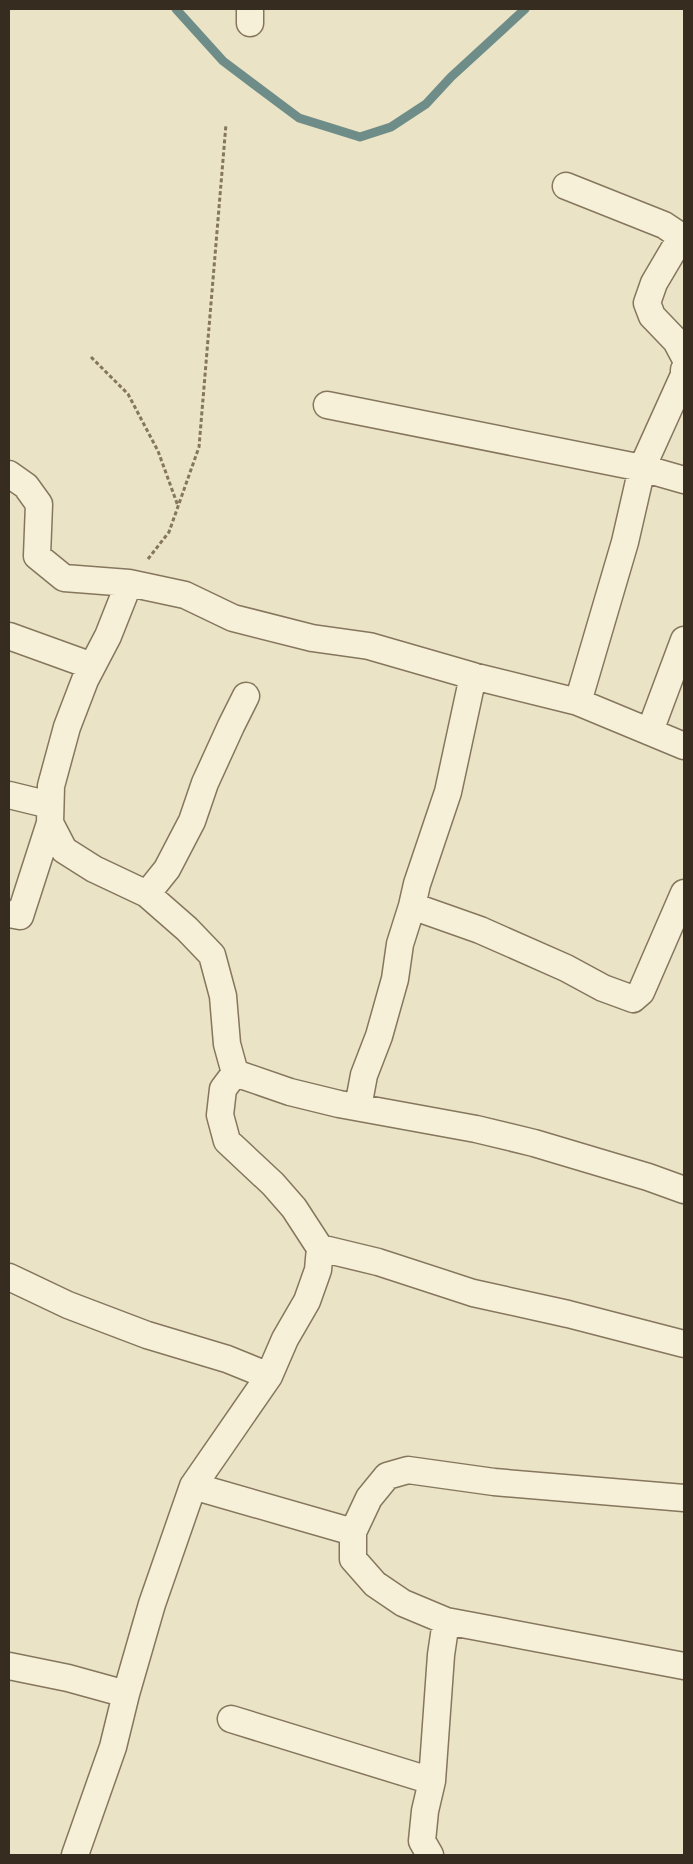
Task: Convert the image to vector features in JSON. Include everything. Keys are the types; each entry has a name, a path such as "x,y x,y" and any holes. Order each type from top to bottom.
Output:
{"street":[{"path":"566,186 664,226 676,233 677,244 654,283 647,304 652,316 676,340 684,356"},
{"path":"578,702 625,542 642,468 680,384 684,370"},
{"path":"328,405 642,468 684,480"},
{"path":"9,474 26,486 39,504 37,556 64,578 129,583 185,595 233,618 312,638 369,646 473,676 578,702 684,746"},
{"path":"9,914 20,916 50,814 51,786 67,726 85,680 108,636 129,583"},
{"path":"9,636 92,666"},
{"path":"650,731 684,640"},
{"path":"358,1107 364,1075 379,1036 395,979 400,944 417,884 448,792 473,676"},
{"path":"147,894 168,869 192,821 205,783 246,696"},
{"path":"9,795 50,814 64,850 94,869 147,894 187,929 212,955 223,996 227,1044 236,1073"},
{"path":"412,906 480,930 566,968 603,988 633,999 641,992 684,893"},
{"path":"236,1073 290,1092 534,1143 648,1177 684,1190"},
{"path":"75,1855 113,1747 152,1604 193,1486 269,1376 285,1339 307,1301 318,1270 320,1248 294,1208 273,1184 227,1140 220,1114 223,1088 236,1073"},
{"path":"320,1248 378,1262 473,1293 568,1314 684,1344"},
{"path":"9,1277 68,1305 147,1335 228,1359 269,1376"},
{"path":"684,1498 494,1482 408,1470 387,1476 369,1498 353,1532 353,1559 375,1584 403,1603 446,1621 684,1666"},
{"path":"193,1486 353,1532"},
{"path":"430,1855 422,1841 425,1811 432,1781 441,1655 446,1621"},
{"path":"9,1666 68,1678 126,1694"},
{"path":"231,1719 432,1781"}],"path":[{"path":"129,583 169,532 199,447 226,124"},
{"path":"92,357 128,394 158,451 178,506"}],"waterway":[{"path":"176,9 223,61 299,118 360,137 391,127 426,104 451,77 525,9"}]}
